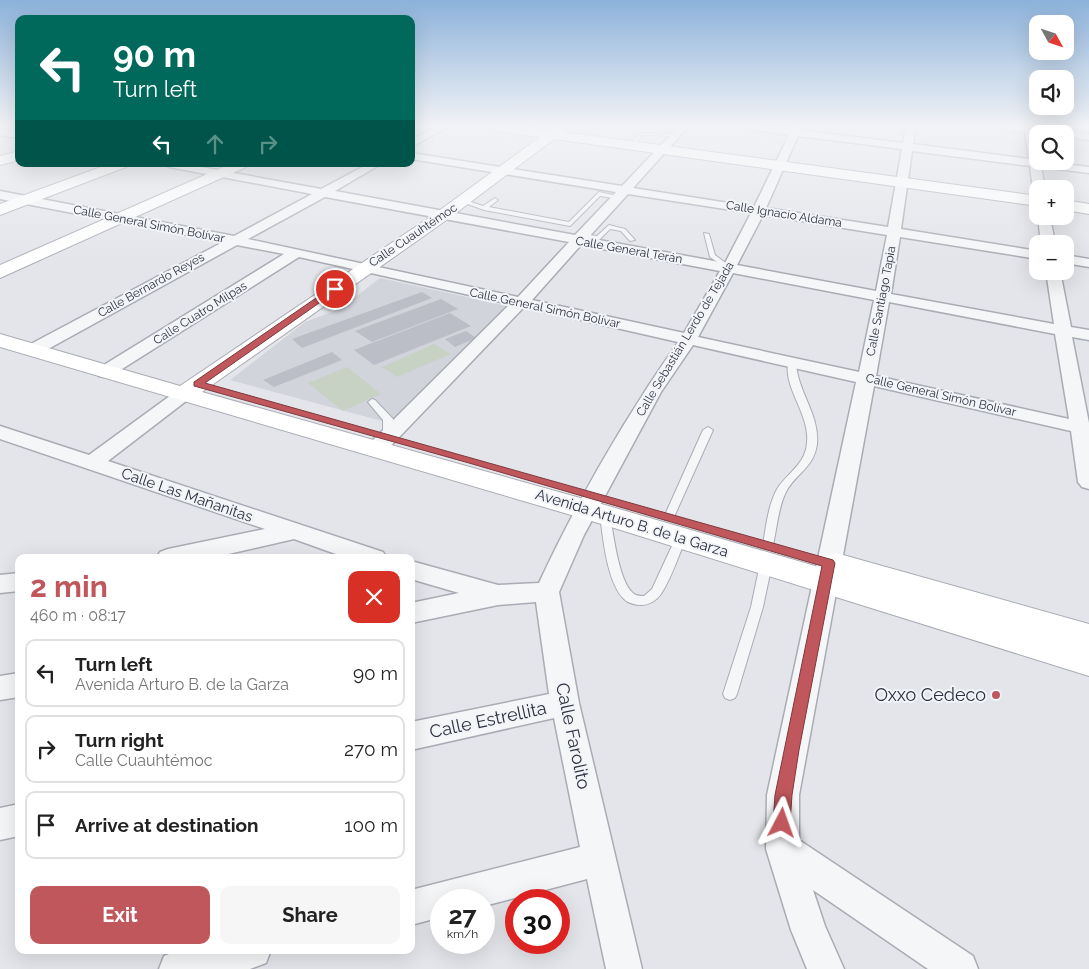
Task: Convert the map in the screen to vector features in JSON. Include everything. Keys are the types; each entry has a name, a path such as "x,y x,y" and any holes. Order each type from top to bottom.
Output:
{"street":[{"path":"0,210 99,172"},
{"name":"Calle General Terán","path":"215,172 442,216 581,238 729,268 1089,335"},
{"name":"Calle Bernardo Reyes","path":"40,346 361,172"},
{"name":"Calle Cuauhtémoc","path":"92,463 191,389 502,172"},
{"name":"Calle Ignacio Aldama","path":"511,172 622,193 759,210 1029,253"},
{"path":"382,443 520,303 641,172"},
{"name":"Calle Sebastián Lerdo de Tejada","path":"596,507 652,392 688,340 729,268 776,172"},
{"path":"827,172 1029,201"},
{"name":"Calle Santiago Tapia","path":"826,969 809,930 783,849 784,795 882,295 904,172"},
{"path":"0,272 219,173"},
{"name":"Calle General Simón Bolívar","path":"0,195 365,267 1084,428"},
{"path":"1074,206 1089,208"},
{"name":"Calle Cuatro Milpas","path":"112,367 296,253"},
{"path":"1074,260 1089,263"},
{"path":"1055,280 1084,428 1089,482"},
{"name":"Avenida Arturo B. de la Garza","path":"0,327 40,346"},
{"name":"Avenida Arturo B. de la Garza","path":"0,340 40,346 382,443 596,507 675,527 767,554 827,572 1089,662"},
{"name":"Calle Las Mañanitas","path":"0,432 363,554"},
{"path":"415,612 498,595 547,592 560,560 596,507"},
{"path":"187,554 296,531"},
{"path":"415,571 498,595"},
{"name":"Avenida Arturo B. de la Garza","path":"827,572 1089,638"},
{"path":"0,584 15,582"},
{"name":"Calle Farolito","path":"547,592 565,703 624,969"},
{"path":"0,688 15,686"},
{"name":"Calle Estrellita","path":"415,735 565,703"},
{"path":"0,824 15,821"},
{"path":"783,849 960,969"},
{"path":"484,889 599,859"},
{"path":"415,907 430,903"},
{"path":"177,969 236,954"}],"lane":[{"path":"462,202 570,224 599,194 622,193"},
{"path":"484,208 495,200"},
{"path":"581,238 599,238 609,228 623,230 632,240"},
{"path":"706,234 712,256 729,268"},
{"path":"730,694 757,607 777,502 781,492 791,478 806,465 812,442 812,426 795,384 791,369 792,362"},
{"path":"372,402 388,420 382,443"},
{"path":"596,507 619,580 627,595 636,600 647,600 656,592 675,527 708,430"}],"shaded area":[{"path":"380,278 507,306 393,424 230,380 305,322 340,309"},
{"path":"434,344 451,354 397,377 382,367"},
{"path":"347,367 381,394 343,411 308,383"}],"building":[{"path":"422,292 432,298 302,348 292,339"},
{"path":"441,299 458,309 372,342 355,331"},
{"path":"450,313 471,326 374,365 354,350"},
{"path":"466,331 476,338 455,347 445,339"},
{"path":"332,352 342,360 274,387 263,380"}],"place":[{"name":"Oxxo Cedeco","path":"996,695"}],"route":[{"path":"335,289 198,384 473,460 829,563 791,750 782,823"}]}
